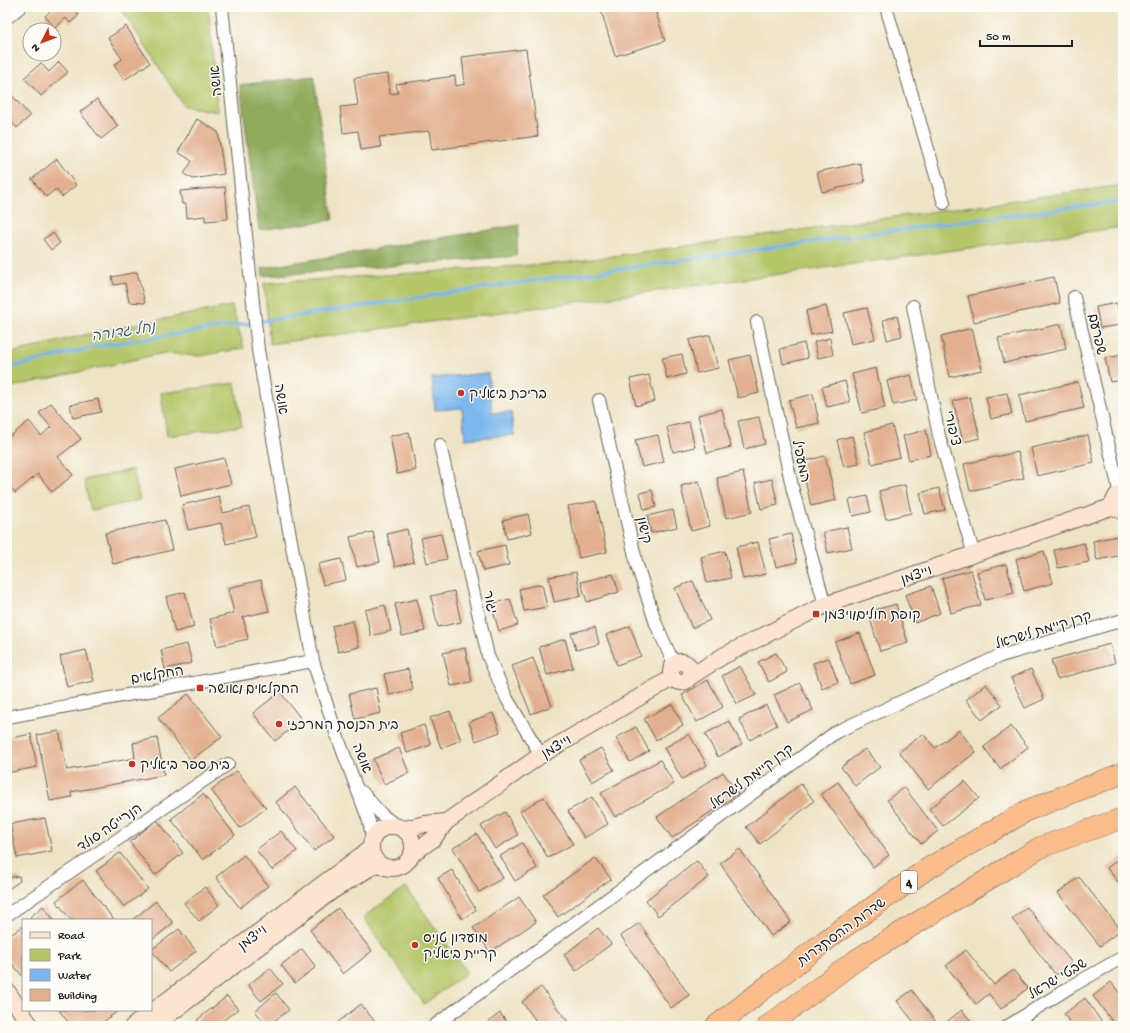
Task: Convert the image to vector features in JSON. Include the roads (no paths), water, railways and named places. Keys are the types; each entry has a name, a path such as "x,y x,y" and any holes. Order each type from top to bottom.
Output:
{"highway":[{"name":"שדרות ההסתדרות","path":"716,1026 832,935 927,869 1028,810 1123,773"},
{"path":"768,1026 856,960 1041,847 1123,818"}],"street":[{"path":"7,18 20,7"},
{"name":"אושה","path":"222,7 258,350 282,496 313,661 335,730 358,786 369,821 372,843"},
{"path":"886,7 944,203"},
{"name":"שפרעם","path":"1074,297 1120,501"},
{"name":"ציפורי","path":"913,306 939,436 974,555"},
{"name":"המעפיל","path":"757,322 793,491 825,604"},
{"name":"קישון","path":"599,400 637,565 656,624 680,670"},
{"name":"יגור","path":"440,445 488,656 507,699 541,755"},
{"name":"וייצמן","path":"412,854 433,839 446,822 541,755 680,670 723,656 825,604 974,555 1120,501"},
{"name":"קרן קיימת לישראל","path":"434,1026 836,732 997,658 1123,620"},
{"name":"החקלאים","path":"7,717 313,661"},
{"name":"הנרייטה סולד","path":"7,915 228,764"},
{"name":"אושה","path":"358,786 382,815 401,828"},
{"name":"וייצמן","path":"401,828 446,822"},
{"path":"383,827 401,828 412,838 412,854 407,862 396,868 383,866 378,863 372,853 372,843 383,827"},
{"name":"וייצמן","path":"133,1026 372,843"},
{"name":"וייצמן","path":"154,1026 332,891 378,863"},
{"name":"שבטי ישראל","path":"1008,1026 1072,986 1123,957"},
{"path":"7,991 31,1026"}],"water":[{"name":"בריכת ביאליק","path":"488,373 492,413 511,412 514,435 465,439 462,408 435,410 432,378"}],"waterway":[{"name":"נחל גדורה","path":"7,368 98,346 488,287 949,223 1123,201"}],"place":[{"name":"בריכת ביאליק","path":"461,393"},
{"name":"קופת חולים/ויצמן","path":"816,614"},
{"name":"החקלאים /אושה","path":"200,688"},
{"name":"בית הכנסת המרכזי","path":"279,724"},
{"name":"בית ספר ביאליק","path":"132,764"},
{"name":"מועדון טניס קריית ביאליק","path":"415,945"}]}
